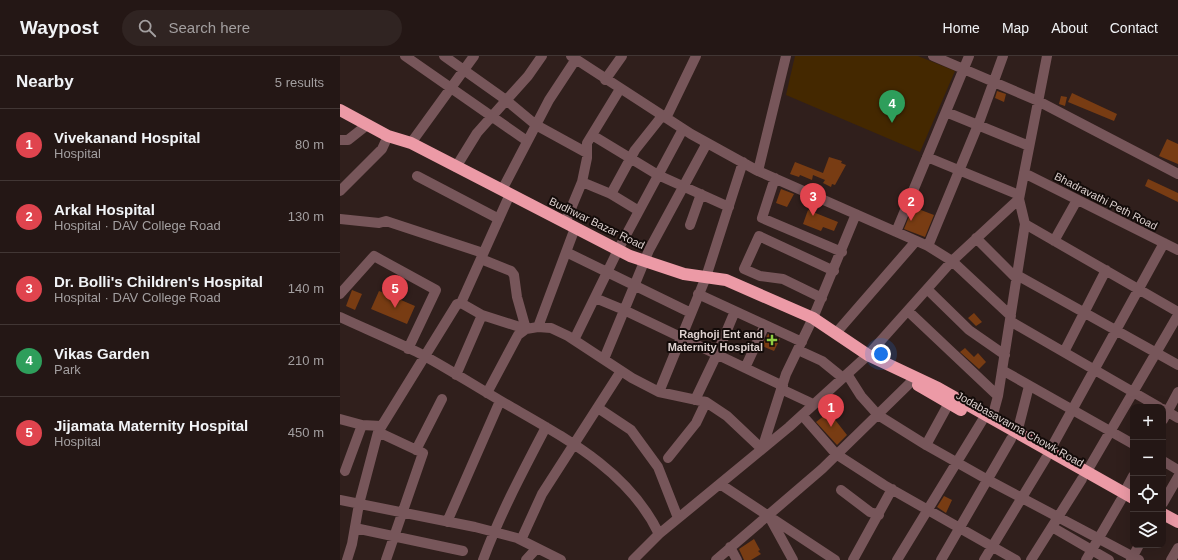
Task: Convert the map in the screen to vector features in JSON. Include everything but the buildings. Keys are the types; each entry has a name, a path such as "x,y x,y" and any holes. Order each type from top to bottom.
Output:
{"highway":[{"name":"Budhwar Bazar Road","path":"340,110 388,136 411,143 618,250 684,274 726,280 813,318 868,355"},
{"name":"Jodabasavanna Chowk Road","path":"868,355 938,388 1014,436 1084,476 1126,497"},
{"name":"Jodabasavanna Chowk Road","path":"898,370 925,390 949,403 987,420"},
{"path":"1166,516 1178,522"},
{"path":"1166,525 1178,531"}],"street":[{"path":"405,56 527,141"},
{"path":"444,56 506,100 536,124 587,153"},
{"path":"411,143 452,89 474,56"},
{"path":"456,167 477,133 528,76 542,56"},
{"path":"605,80 622,56"},
{"path":"611,194 630,159 664,117 696,56"},
{"path":"758,171 786,56"},
{"path":"933,56 1038,101 1178,174"},
{"path":"896,232 969,56"},
{"path":"928,246 978,126 1003,56"},
{"path":"897,560 957,462 987,420 998,396 1025,224 1019,197 1047,56"},
{"path":"347,560 359,504 379,429 457,304 461,303 499,219 506,192 527,141 548,100 574,58 605,80 683,129 758,171 928,246 952,261 1010,319 1094,370 1134,392 1151,404"},
{"path":"538,327 566,252 570,225 582,182 587,153 587,143 620,89"},
{"path":"946,112 1029,146"},
{"path":"340,140 348,140 367,125"},
{"path":"574,340 618,250 683,129"},
{"path":"592,135 658,175 729,207"},
{"path":"340,191 382,149 388,136"},
{"path":"604,359 645,261 707,143"},
{"path":"927,157 960,170 1019,197"},
{"path":"659,392 706,277 743,162"},
{"name":"Bhadravathi Peth Road","path":"1024,173 1178,250"},
{"path":"417,176 499,219"},
{"path":"775,178 762,218 842,252"},
{"path":"582,182 611,194 639,211"},
{"path":"690,225 701,194"},
{"path":"633,560 659,534 802,415 868,355 952,261 1019,197"},
{"path":"1054,241 1077,200"},
{"path":"762,449 782,388 834,271 856,214"},
{"path":"340,219 379,224 386,221 482,256 511,271 514,275 517,297 526,329"},
{"path":"1025,224 1178,312"},
{"path":"822,298 783,279 760,276 744,269 759,236 834,271"},
{"path":"976,238 1017,277 1178,365"},
{"path":"836,333 916,241"},
{"path":"984,560 1048,455 1164,243"},
{"path":"566,252 691,313"},
{"path":"340,294 374,256 436,290 408,348"},
{"path":"1064,352 1106,270"},
{"path":"927,290 968,330 1005,355"},
{"path":"698,294 766,325 800,346 845,376 878,415 926,445 1134,559 1138,548"},
{"path":"595,298 717,354 813,404"},
{"path":"461,303 482,315 526,329 538,327 551,328 574,340 621,371 659,392 706,402 726,416 762,449"},
{"path":"695,400 717,354 735,311"},
{"path":"908,311 998,396"},
{"path":"456,375 482,315"},
{"path":"1031,560 1084,476 1178,315"},
{"path":"340,316 424,356 575,445 608,469 626,486 650,515 659,534"},
{"path":"745,368 766,325"},
{"path":"487,393 518,335 526,329"},
{"path":"1002,370 1130,442"},
{"path":"521,540 542,494 575,445 621,371"},
{"path":"716,560 768,516 836,454 912,381"},
{"path":"941,560 1014,436 1029,386"},
{"path":"1166,408 1178,392"},
{"path":"416,450 442,399"},
{"path":"447,522 500,400"},
{"path":"668,458 696,423 706,402"},
{"path":"926,445 949,403"},
{"path":"598,408 631,430 658,467 678,518"},
{"path":"1166,413 1178,418"},
{"path":"802,415 836,454 892,489 1016,560"},
{"path":"340,419 379,429 423,453 386,560"},
{"path":"345,471 345,456 362,425"},
{"path":"482,560 493,532 546,427"},
{"path":"1166,463 1178,470"},
{"path":"1166,498 1178,477"},
{"path":"720,484 835,560"},
{"path":"1086,560 1098,538 1126,497 1130,485"},
{"path":"853,560 892,489"},
{"path":"841,490 870,512 879,515"},
{"path":"340,500 493,532 521,540 560,560"},
{"path":"768,516 793,560"},
{"path":"355,528 463,551"},
{"path":"1052,528 1109,560"},
{"path":"730,547 737,560"},
{"path":"526,560 537,548"},
{"path":"1171,560 1178,548"}],"shaded area":[{"path":"795,56 918,56 955,71 920,152 786,95"}],"place":[{"name":"Vikas Garden","path":"892,123"},
{"name":"Dr. Bolli's Children's Hospital","path":"813,216"},
{"name":"Arkal Hospital","path":"911,221"},
{"name":"Jijamata Maternity Hospital","path":"395,308"},
{"name":"Raghoji Ent and Maternity Hospital","path":"772,340"},
{"name":"Vivekanand Hospital","path":"831,427"}]}
